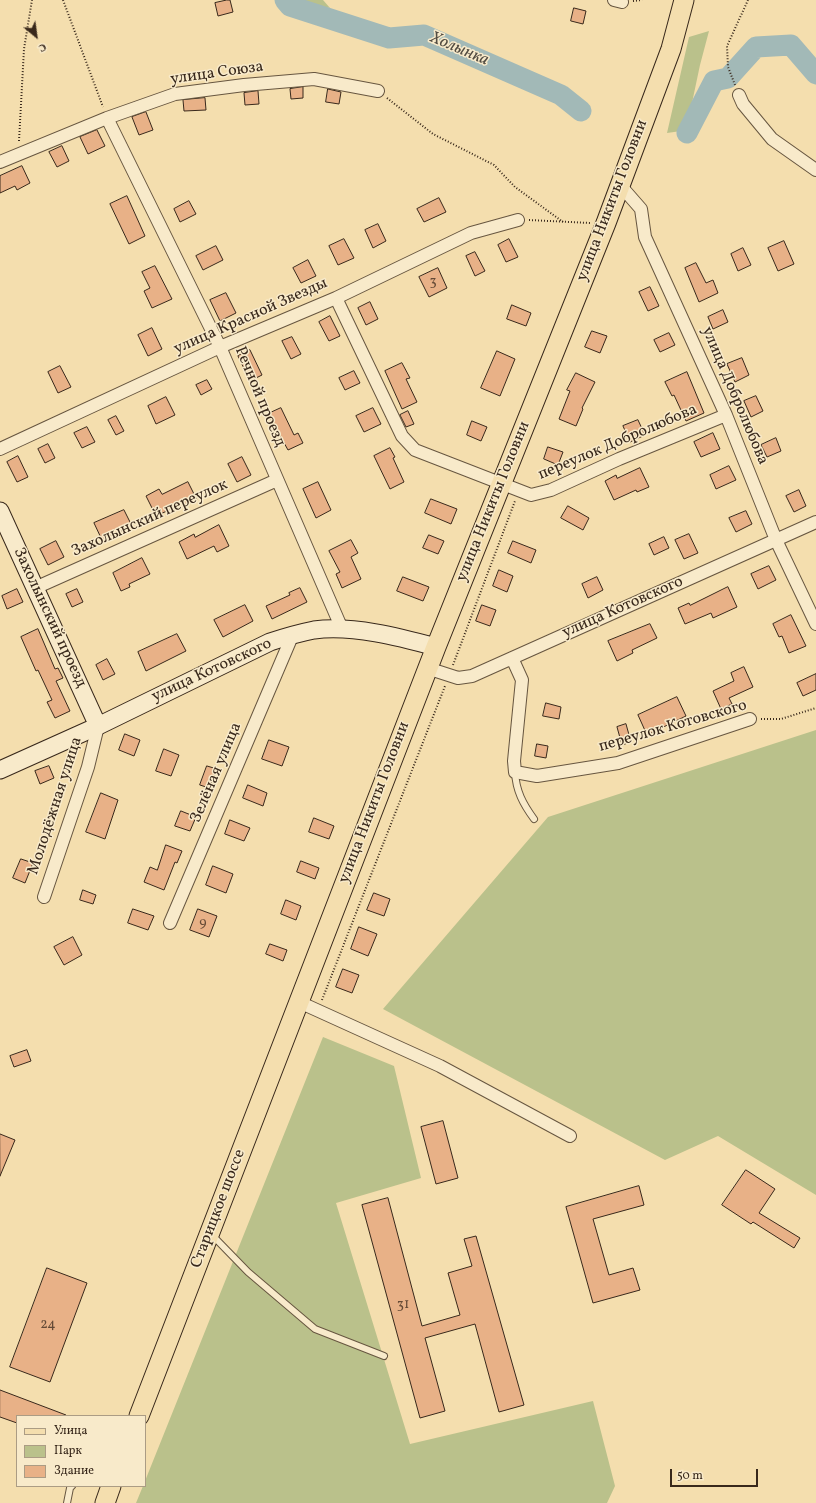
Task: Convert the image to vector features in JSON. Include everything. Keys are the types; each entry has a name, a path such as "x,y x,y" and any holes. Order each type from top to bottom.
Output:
{"main road":[{"name":"улица Никиты Головни","path":"299,1002 427,668 500,483 606,223 671,49 684,0"},
{"name":"Старицкое шоссе","path":"139,1415 299,1002"},
{"path":"105,1503 112,1487"}],"street":[{"name":"улица Союза","path":"0,162 107,118 175,94 244,85 314,79 378,91"},
{"path":"739,96 743,104 772,139 816,170"},
{"name":"Речной проезд","path":"107,118 220,347 342,629"},
{"name":"улица Добролюбова","path":"620,185 641,209 645,236 726,415 776,540 816,624"},
{"name":"улица Красной Звезды","path":"0,449 220,347 336,298 471,233 518,220"},
{"name":"переулок Добролюбова","path":"336,298 402,436 415,450 532,495 551,490 619,459 726,415"},
{"name":"Захолынский переулок","path":"35,588 277,480"},
{"name":"Захолынский проезд","path":"0,511 98,726"},
{"name":"улица Котовского","path":"427,668 458,678 472,676 816,522"},
{"name":"улица Котовского","path":"0,770 98,726 270,642 293,634 316,630 342,629 393,635 436,647"},
{"name":"Зелёная улица","path":"170,924 293,634"},
{"path":"512,658 522,680 514,761 515,772"},
{"name":"переулок Котовского","path":"515,772 538,776 618,763 750,719"},
{"name":"Молодёжная улица","path":"44,897 88,767 98,726"},
{"path":"299,1002 440,1066 570,1136"}],"lane":[{"path":"515,772 515,781 519,797 534,819"},
{"path":"210,1232 248,1272 315,1329 384,1356"},
{"path":"66,1503 71,1487"}],"path":[{"path":"18,155 24,49 32,0"},
{"path":"62,0 107,118"},
{"path":"733,80 728,67 727,46 748,0"},
{"path":"378,91 433,134 494,165 515,187 564,222"},
{"path":"518,220 606,223"},
{"path":"318,1010 450,676 472,613 519,490"},
{"name":"переулок Котовского","path":"750,719 781,719 816,708"}],"green space":[{"path":"289,0 323,0 330,8"},
{"path":"709,31 689,117 681,131 667,133 689,37"},
{"path":"816,730 816,1195 718,1136 665,1160 383,1009 548,817"},
{"path":"323,1037 394,1066 421,1178 336,1203 410,1444 593,1401 615,1486 607,1503 136,1503 143,1487 146,1487 146,1479"}],"building":[{"path":"230,0 233,12 218,16 215,3"},
{"path":"574,8 586,11 583,24 571,21"},
{"path":"303,87 303,98 291,99 290,89"},
{"path":"328,89 341,92 339,104 326,102"},
{"path":"258,91 259,104 245,105 244,93"},
{"path":"205,98 206,110 184,111 183,100"},
{"path":"146,112 153,130 139,135 132,117"},
{"path":"97,130 105,146 88,154 80,137"},
{"path":"62,146 69,161 57,167 49,152"},
{"path":"22,166 30,183 17,190 15,186 0,193 0,176"},
{"path":"127,196 145,236 129,244 110,204"},
{"path":"439,198 446,212 424,222 417,209"},
{"path":"189,201 196,214 180,222 174,209"},
{"path":"378,224 386,241 373,248 365,230"},
{"path":"344,239 354,258 338,265 329,246"},
{"path":"509,239 518,257 506,262 498,245"},
{"path":"784,241 794,264 778,271 768,248"},
{"path":"216,246 223,260 203,270 196,256"},
{"path":"743,248 751,265 738,271 731,254"},
{"path":"475,252 485,271 475,276 466,256"},
{"path":"308,260 316,276 301,283 293,268"},
{"path":"696,263 706,283 713,280 718,293 699,302 685,268"},
{"path":"155,266 172,299 152,308 144,291 150,288 142,272"},
{"path":"438,268 447,288 429,297 419,277"},
{"path":"650,287 659,306 648,311 639,292"},
{"path":"226,293 236,313 220,321 210,300"},
{"path":"370,302 378,319 366,325 358,308"},
{"path":"512,305 531,313 526,326 507,319"},
{"path":"723,310 728,322 713,329 708,317"},
{"path":"330,316 340,336 329,341 319,322"},
{"path":"152,328 162,349 148,356 138,335"},
{"path":"592,331 607,336 600,353 585,347"},
{"path":"669,333 675,345 660,352 654,340"},
{"path":"292,337 301,354 291,359 282,341"},
{"path":"250,350 262,375 250,381 238,356"},
{"path":"497,351 515,359 500,396 481,388"},
{"path":"742,358 749,375 735,382 727,364"},
{"path":"402,363 410,378 406,379 417,402 402,409 385,371"},
{"path":"60,366 71,387 58,393 48,372"},
{"path":"354,371 360,383 345,390 339,378"},
{"path":"687,372 704,413 686,421 674,395 672,396 665,382"},
{"path":"576,373 595,382 582,408 583,409 576,426 559,419 570,391 567,390"},
{"path":"207,380 212,389 201,395 196,385"},
{"path":"756,396 763,411 751,417 744,401"},
{"path":"166,397 175,415 156,424 148,406"},
{"path":"281,408 294,435 298,433 303,443 288,450 268,414"},
{"path":"373,408 381,424 364,432 356,416"},
{"path":"408,411 414,424 406,427 400,415"},
{"path":"116,416 124,431 116,435 108,420"},
{"path":"638,420 645,435 630,442 623,426"},
{"path":"472,421 487,427 481,441 467,435"},
{"path":"87,427 95,442 82,448 74,433"},
{"path":"713,433 720,449 701,457 694,442"},
{"path":"776,438 781,451 767,457 761,445"},
{"path":"48,444 55,458 45,463 38,449"},
{"path":"548,447 563,452 558,465 544,459"},
{"path":"390,448 404,482 390,489 374,456"},
{"path":"18,456 28,477 17,482 7,462"},
{"path":"242,457 251,475 237,482 228,464"},
{"path":"729,466 736,480 716,489 710,475"},
{"path":"640,468 649,487 637,492 636,490 614,500 605,481 616,475 617,478"},
{"path":"188,482 197,500 181,507 180,505 156,516 146,496 159,489 162,494"},
{"path":"318,482 331,510 316,518 303,489"},
{"path":"799,490 806,506 794,512 786,496"},
{"path":"431,499 457,509 451,524 425,513"},
{"path":"568,506 589,518 583,530 561,518"},
{"path":"124,510 132,526 102,540 94,523"},
{"path":"746,511 752,524 736,532 729,518"},
{"path":"219,525 229,546 217,552 214,546 187,559 179,542 194,534 195,537"},
{"path":"689,534 698,553 684,559 675,540"},
{"path":"429,535 444,541 438,554 423,548"},
{"path":"664,537 669,548 654,555 649,544"},
{"path":"351,540 358,553 351,557 361,579 342,588 336,574 340,572 329,551"},
{"path":"56,541 64,557 48,565 40,549"},
{"path":"513,541 536,550 531,563 508,553"},
{"path":"142,558 150,574 129,584 130,587 121,591 113,573"},
{"path":"769,566 776,580 758,589 751,574"},
{"path":"499,570 513,576 507,592 493,586"},
{"path":"403,577 429,587 423,601 397,591"},
{"path":"597,577 603,590 588,598 582,584"},
{"path":"728,587 737,607 713,618 711,613 685,624 678,608 689,603 690,605"},
{"path":"300,588 307,602 272,619 266,606 290,595 289,593"},
{"path":"17,589 23,602 7,609 2,596"},
{"path":"77,589 83,602 72,607 66,594"},
{"path":"245,605 253,621 223,637 214,620"},
{"path":"482,605 496,610 490,626 476,621"},
{"path":"791,615 806,646 789,653 782,636 779,637 773,624"},
{"path":"650,624 657,638 632,650 633,653 617,661 608,641"},
{"path":"38,629 55,669 58,668 63,678 56,681 70,711 55,718 47,702 52,700 38,670 36,671 21,637"},
{"path":"177,634 186,651 146,671 138,652"},
{"path":"107,659 115,674 103,680 96,665"},
{"path":"744,667 753,687 729,698 732,704 721,709 713,691 734,681 731,673"},
{"path":"816,674 816,690 803,696 797,683"},
{"path":"677,697 686,716 647,735 638,715"},
{"path":"546,703 561,707 559,719 543,716"},
{"path":"626,724 631,742 622,745 617,727"},
{"path":"125,734 140,740 134,756 119,750"},
{"path":"269,740 289,747 282,766 262,759"},
{"path":"537,744 548,746 546,758 535,756"},
{"path":"164,749 179,755 171,776 156,771"},
{"path":"49,766 54,778 40,784 35,771"},
{"path":"207,766 217,769 209,788 200,785"},
{"path":"248,785 267,793 263,806 243,798"},
{"path":"101,793 118,800 105,839 86,832"},
{"path":"181,811 196,817 190,831 175,826"},
{"path":"314,818 334,826 329,839 309,832"},
{"path":"230,820 250,828 244,841 225,834"},
{"path":"166,845 182,851 177,863 175,862 164,890 144,882 150,867 157,870"},
{"path":"21,859 33,863 25,883 13,878"},
{"path":"301,861 319,868 315,879 297,872"},
{"path":"213,866 233,874 226,893 206,885"},
{"path":"83,890 96,895 93,904 80,900"},
{"path":"374,893 390,899 384,916 367,910"},
{"path":"286,900 301,906 296,920 281,914"},
{"path":"133,909 154,916 148,930 128,923"},
{"path":"198,909 217,916 209,937 190,930"},
{"path":"359,927 377,934 368,956 351,949"},
{"path":"73,937 82,955 64,965 54,947"},
{"path":"270,944 287,950 283,961 266,954"},
{"path":"343,969 359,975 352,993 336,987"},
{"path":"27,1050 31,1061 14,1067 10,1056"},
{"path":"443,1121 458,1178 436,1184 421,1127"},
{"path":"0,1134 15,1140 0,1176"},
{"path":"746,1170 775,1189 759,1213 800,1238 794,1248 753,1222 751,1224 722,1205"},
{"path":"639,1186 644,1205 593,1219 609,1275 633,1268 640,1290 593,1303 566,1207"},
{"path":"388,1198 422,1326 460,1315 448,1273 472,1266 464,1239 476,1236 524,1405 499,1412 475,1324 425,1338 445,1411 420,1418 362,1205"},
{"path":"47,1268 87,1283 50,1382 10,1367"},
{"path":"0,1390 66,1415 16,1415 16,1423 0,1417"}],"waterway":[{"name":"Холынка","path":"285,0 290,6 389,38 424,35 561,95 581,111"},
{"name":"Холынка","path":"687,133 714,81 728,78 756,47 791,45 816,74"}]}
